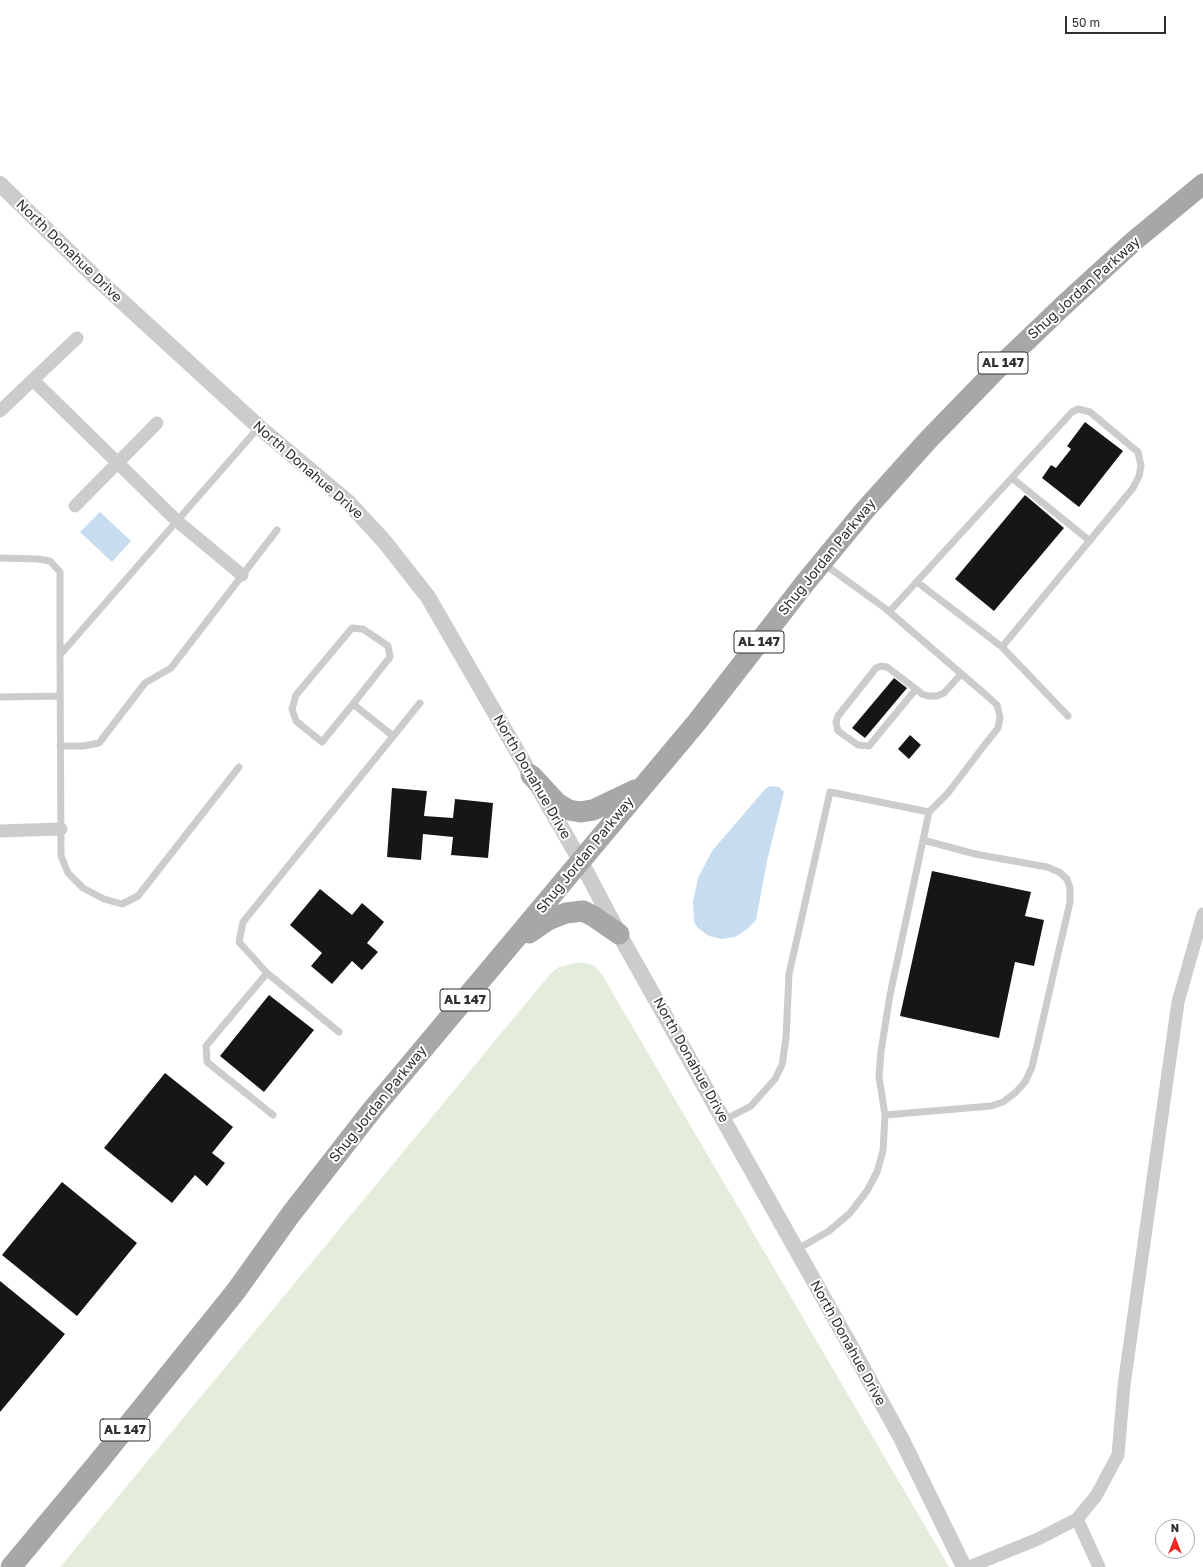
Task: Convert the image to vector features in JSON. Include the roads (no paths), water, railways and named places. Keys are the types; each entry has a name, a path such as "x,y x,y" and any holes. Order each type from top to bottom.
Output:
{"main road":[{"name":"Shug Jordan Parkway","path":"11,1567 96,1465 236,1291 291,1214 372,1110 697,722 822,562 865,510 928,439 1064,304 1203,184"},
{"path":"531,775 557,803 569,810 580,812 593,810 641,787"},
{"path":"511,945 548,920 566,913 583,911 619,934"}],"street":[{"name":"North Donahue Drive","path":"0,184 93,275 259,427 347,502 384,541 428,597 580,860 619,934 897,1431 964,1567"},
{"path":"0,411 76,338"},
{"path":"33,380 177,521 242,575"},
{"path":"75,506 157,423"},
{"path":"0,831 61,829"},
{"path":"969,1567 1038,1539 1077,1519 1096,1496 1118,1455 1124,1384 1178,1002 1203,914"},
{"path":"1077,1519 1099,1567"}],"lane":[{"path":"889,612 1072,412 1078,409 1090,412 1138,452 1141,466 1139,476 1133,488 1002,647"},
{"path":"60,655 259,427"},
{"path":"1012,478 1090,541"},
{"path":"60,746 83,746 99,743 145,683 171,668 277,530"},
{"path":"0,558 38,559 50,561 60,572 61,856 68,873 83,888 104,899 122,904 138,896 239,767"},
{"path":"796,1250 829,1231 850,1214 867,1191 877,1172 883,1151 885,1115 879,1077 881,1051 890,995 929,812 948,793 998,728 1000,717 997,705 889,612 822,562"},
{"path":"917,582 1002,647 1068,716"},
{"path":"352,628 363,629 388,646 390,657 354,704 322,742 296,721 292,709 296,695 352,628"},
{"path":"916,689 869,746 863,747 858,745 838,731 836,722 838,716 876,668 881,666 887,667 916,689 922,694 937,696 944,693 961,674"},
{"path":"0,696 60,696"},
{"path":"339,1032 267,973 239,942 243,922 420,703"},
{"path":"354,704 393,736"},
{"path":"724,1120 751,1106 776,1079 782,1065 786,1038 789,974 830,792 929,812"},
{"path":"885,1115 991,1106 1003,1102 1015,1093 1025,1082 1032,1067 1070,902 1070,888 1067,879 1059,872 1047,867 975,854 923,840"},
{"path":"267,973 206,1046 207,1062 273,1115"}],"water":[{"path":"100,512 131,541 112,562 80,532"},
{"path":"770,786 779,787 784,792 767,861 756,920 746,930 735,937 722,939 709,936 698,928 694,922 693,902 698,878 712,851 766,788"}]}
